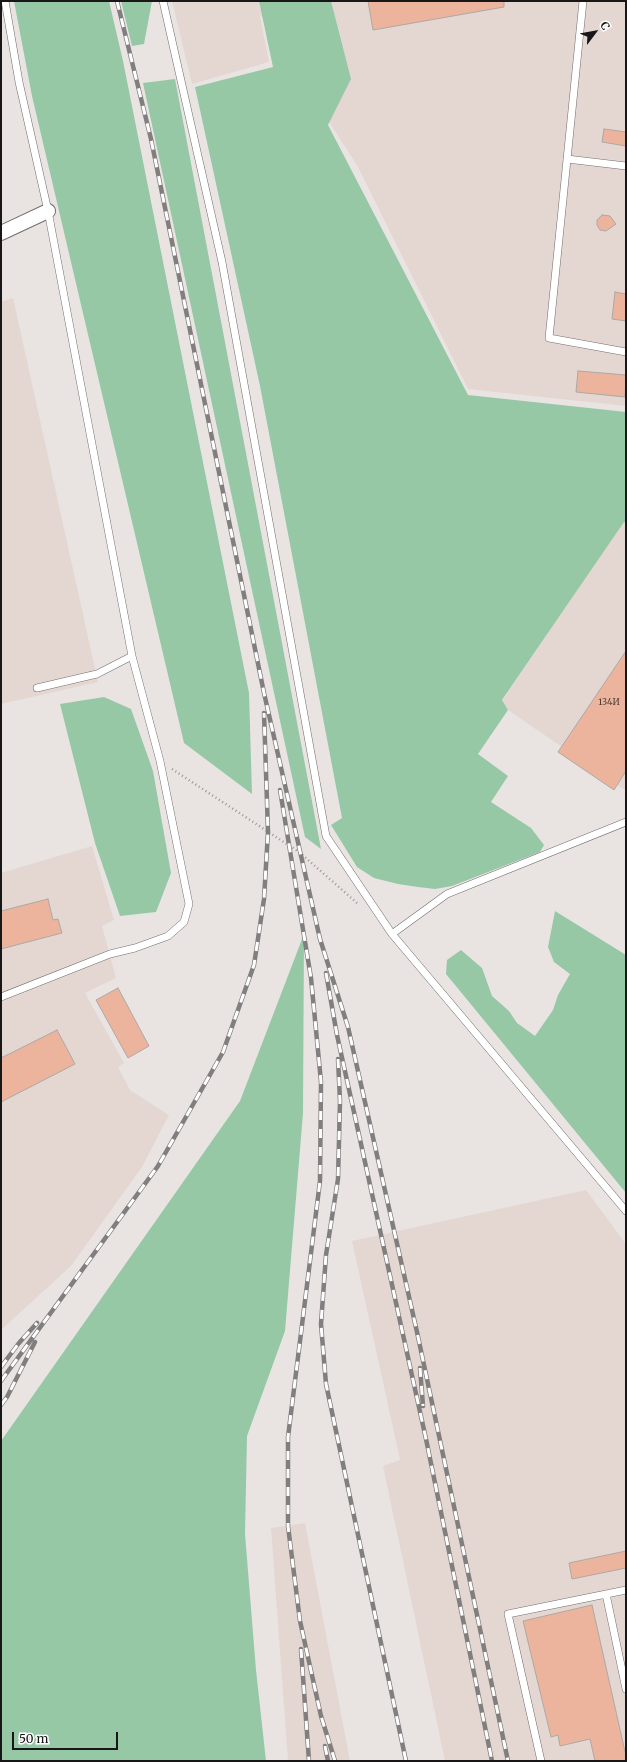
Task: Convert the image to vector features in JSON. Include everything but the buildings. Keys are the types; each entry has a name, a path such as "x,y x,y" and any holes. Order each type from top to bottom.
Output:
{"street":[{"path":"1,233 48,212"}],"lane":[{"path":"1,997 110,954 135,948 168,936 184,922 189,904 160,761 132,656 48,212 19,82 5,1"},
{"path":"163,1 222,262 326,836 392,934 626,1211"},
{"path":"583,1 549,338 626,352"},
{"path":"567,158 626,166"},
{"path":"37,688 96,674 132,656"},
{"path":"392,934 447,894 626,822"},
{"path":"541,1761 508,1614 626,1590"},
{"path":"606,1594 626,1689"}],"path":[{"path":"160,761 299,852 363,908"}],"shaded area":[{"path":"172,1 257,1 269,62 192,84"},
{"path":"257,1 626,1 626,406 468,389 358,167 260,14"},
{"path":"13,298 98,682 1,704 1,302"},
{"path":"624,521 626,523 626,791 508,710 502,701"},
{"path":"92,846 114,920 102,926 116,978 85,993 124,1063 118,1067 130,1090 169,1115 142,1167 71,1266 1,1330 1,873"},
{"path":"586,1190 626,1244 626,1761 445,1761 383,1466 400,1460 352,1241"},
{"path":"305,1523 350,1761 288,1761 271,1528"}],"green space":[{"path":"14,1 109,1 123,61 249,693 252,794 184,743 32,96"},
{"path":"121,1 152,1 144,44 132,46"},
{"path":"259,1 331,1 351,79 328,125 468,395 626,412 626,523 624,522 502,700 508,710 478,754 508,776 491,802 531,828 544,845 540,852 452,886 435,889 398,884 374,878 357,867 331,825 342,818 260,386 195,87 273,67"},
{"path":"175,79 321,849 305,837 143,83"},
{"path":"104,697 131,709 153,771 171,873 156,912 120,916 95,843 60,704"},
{"path":"555,911 626,955 626,1193 446,974 447,960 461,950 482,968 492,996 509,1011 517,1023 535,1036 553,1010 558,995 570,974 554,962 548,947"},
{"path":"304,934 303,1113 285,1331 247,1436 245,1534 256,1670 266,1761 1,1761 1,1441 240,1101"}],"railway":[{"path":"117,1 151,139 264,693 320,939 348,1027 417,1332 508,1761"},
{"path":"1,1381 158,1166 223,1052 254,965 264,899 268,832 264,713"},
{"path":"280,790 311,978 321,1082 320,1181 288,1437 288,1526 300,1621 321,1716 335,1761"},
{"path":"326,973 337,1035 426,1439 492,1761"},
{"path":"338,1059 340,1101 338,1179 326,1255 321,1324 326,1384 406,1761"},
{"path":"1,1367 19,1343 37,1323"},
{"path":"1,1405 7,1397 35,1342"},
{"path":"420,1368 423,1406"},
{"path":"301,1649 309,1761"},
{"path":"325,1746 328,1761"}]}
